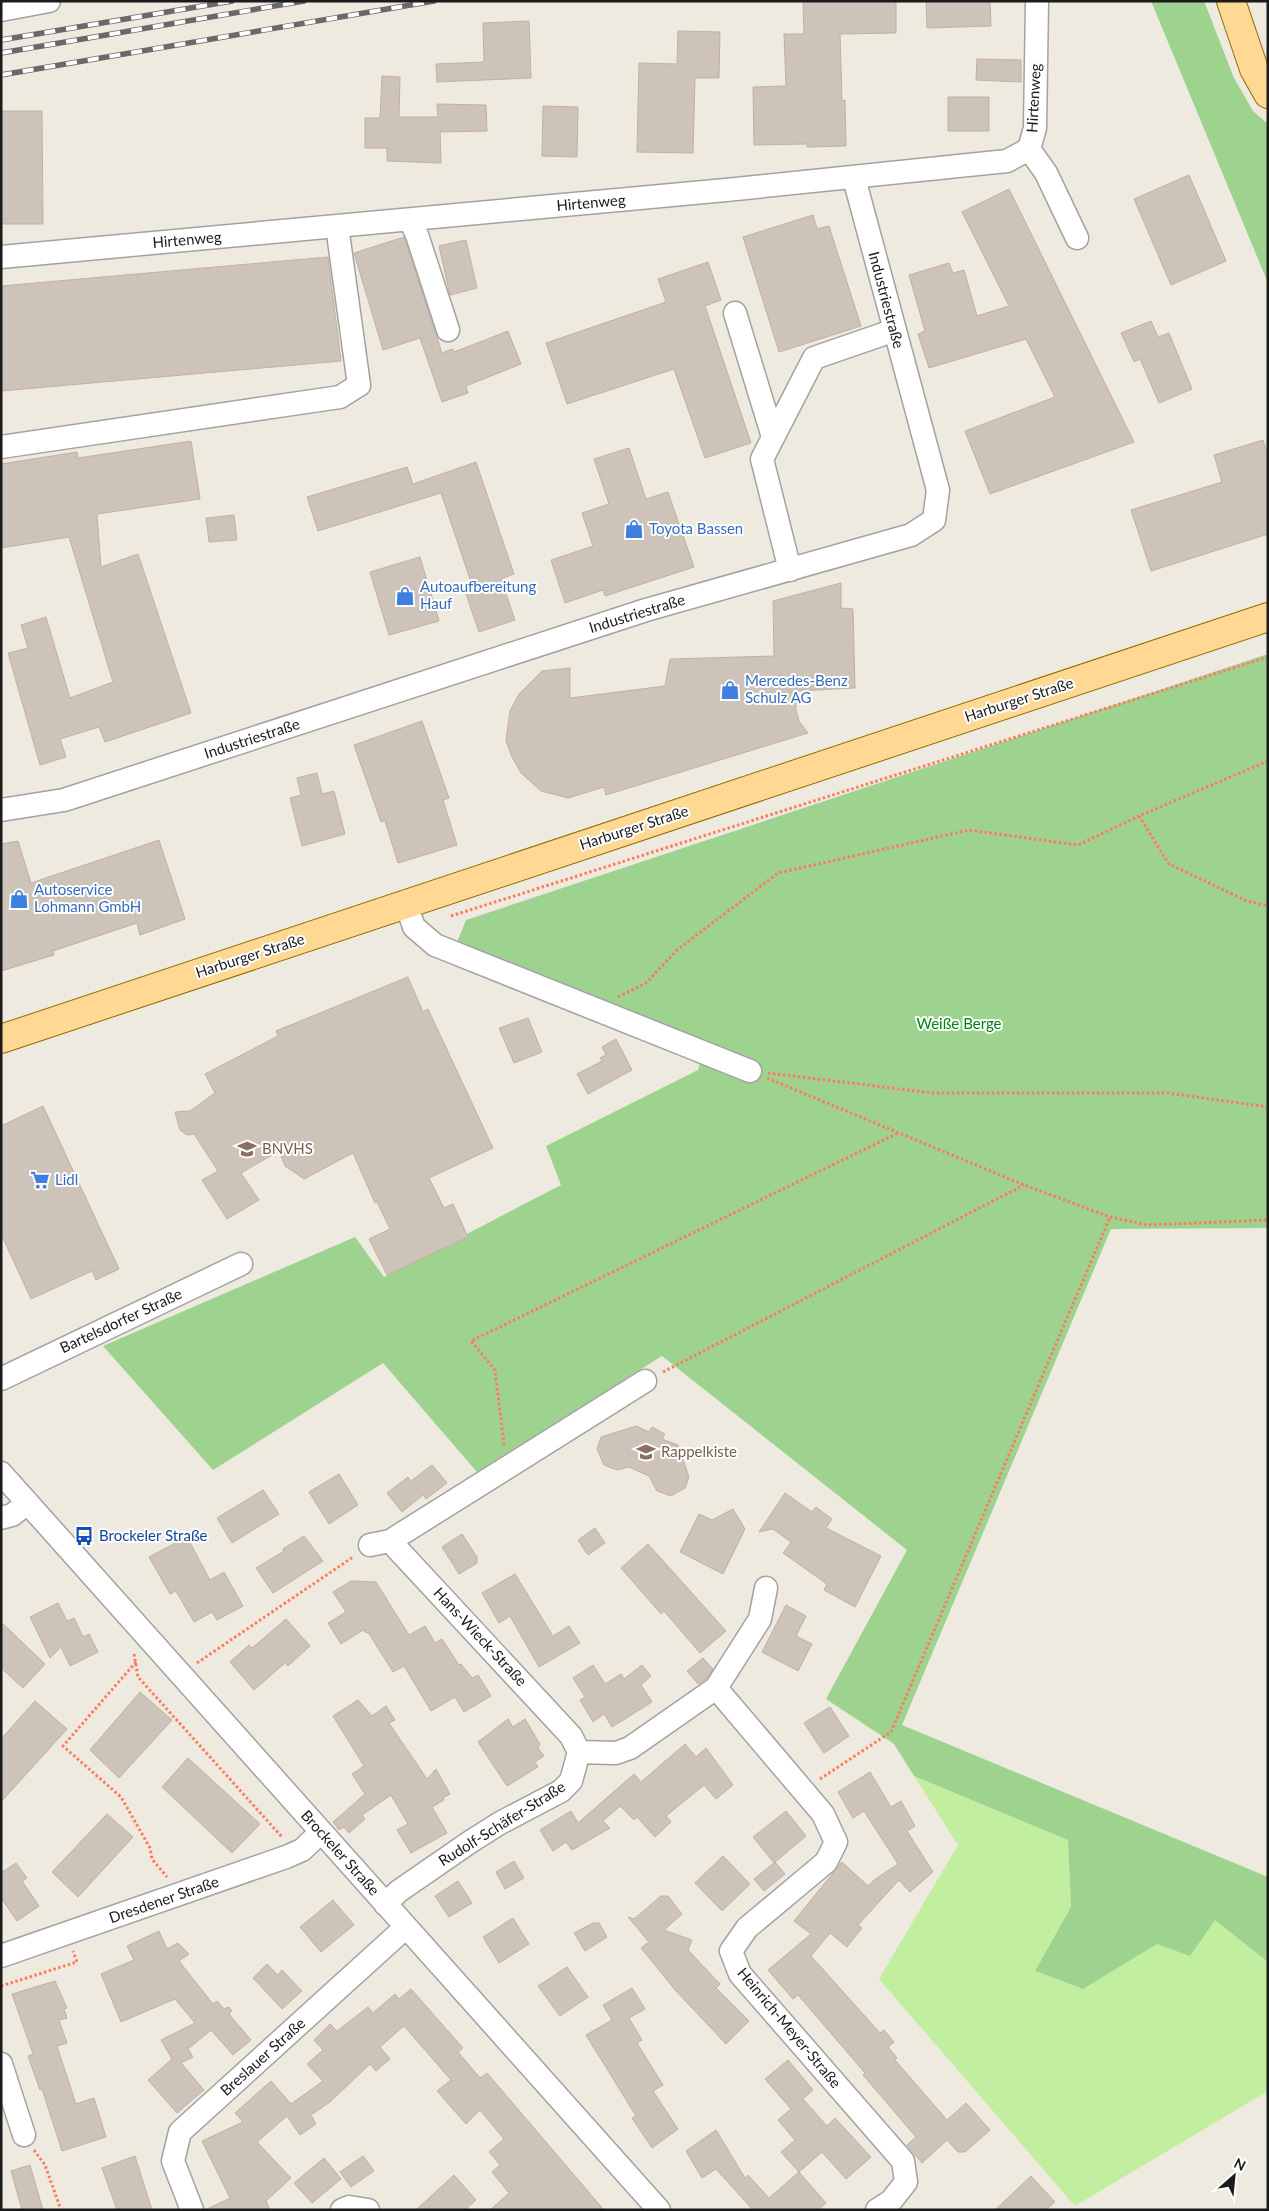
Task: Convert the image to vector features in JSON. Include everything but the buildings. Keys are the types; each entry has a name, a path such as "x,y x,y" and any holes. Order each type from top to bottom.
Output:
{"main road":[{"path":"1231,1 1254,69 1268,94"},
{"name":"Harburger Straße","path":"1,1039 410,916 1268,617"}],"street":[{"path":"2,7 49,1"},
{"name":"Hirtenweg","path":"1,257 854,178 1006,161 1029,149 1035,128 1037,1"},
{"path":"1029,149 1046,173 1077,238"},
{"name":"Industriestraße","path":"1,810 64,800 646,610 911,535 934,520 938,490 854,178"},
{"path":"410,220 417,235 448,330"},
{"path":"1,447 340,397 359,385 337,226"},
{"path":"735,313 773,438"},
{"path":"790,570 762,459 814,358 895,330"},
{"path":"410,916 435,945 750,1071"},
{"name":"Bartelsdorfer Straße","path":"1,1378 241,1264"},
{"path":"380,1543 507,1468 645,1382"},
{"name":"Brockeler Straße","path":"1,1474 659,2210"},
{"path":"1,1518 12,1515 28,1503"},
{"name":"Hans-Wieck-Straße","path":"380,1543 571,1736 579,1752"},
{"path":"579,1752 616,1753 630,1748 716,1688 760,1619 766,1588"},
{"name":"Heinrich-Meyer-Straße","path":"716,1688 823,1814 836,1842 826,1862 747,1928 731,1950 740,1974 903,2161 906,2182 891,2201 877,2210"},
{"name":"Rudolf-Schäfer-Straße","path":"385,1904 399,1891 470,1842 500,1823 561,1791 571,1781 579,1752"},
{"name":"Dresdener Straße","path":"1,1956 286,1857 302,1850 321,1832"},
{"name":"Breslauer Straße","path":"192,2210 174,2161 180,2132 406,1927"},
{"path":"1,2064 24,2136"},
{"path":"342,2210 349,2207 368,2210"}],"path":[{"path":"410,916 1268,657"},
{"path":"593,1009 646,983 677,950 778,874 969,830 1078,845 1139,816 1268,761"},
{"path":"1139,816 1169,864 1247,901 1268,906"},
{"path":"750,1071 933,1093 1167,1093 1268,1107"},
{"path":"750,1071 1024,1185 1110,1217 1148,1225 1268,1220"},
{"path":"507,1468 495,1370 471,1341 898,1133"},
{"path":"645,1382 1024,1185"},
{"path":"802,1790 891,1732 1110,1217"},
{"path":"180,1674 380,1543"},
{"path":"134,1653 138,1677 286,1841"},
{"path":"136,1661 124,1678 63,1746 121,1797 150,1848 152,1858 168,1879 175,1896"},
{"path":"1,1986 77,1962 72,1946"},
{"path":"24,2136 45,2165 61,2210"}],"green space":[{"path":"1151,1 1204,1 1234,78 1253,111 1268,124 1268,283"},
{"name":"Weiße Berge","path":"1268,654 1268,1228 1111,1229 902,1725 1268,1877 1268,1962 1215,1920 1190,1956 1157,1944 1083,1989 1035,1971 1071,1907 1068,1840 914,1776 894,1744 826,1699 907,1550 662,1356 477,1472 383,1363 213,1470 103,1346 355,1237 384,1277 561,1185 546,1146 698,1070 705,1046 455,947 466,920"},
{"path":"914,1776 1068,1840 1071,1907 1035,1971 1083,1989 1157,1944 1215,1919 1268,1962 1268,2091 1075,2206 879,1979 958,1845"}],"railway":[{"path":"1,40 232,1"},
{"path":"1,53 304,1"},
{"path":"1,75 434,1"}],"place":[{"name":"Toyota Bassen","path":"634,529"},
{"name":"Autoaufbereitung Hauf","path":"405,596"},
{"name":"Mercedes-Benz Schulz AG","path":"730,690"},
{"name":"Autoservice Lohmann GmbH","path":"19,899"},
{"name":"BNVHS","path":"247,1149"},
{"name":"Lidl","path":"40,1180"},
{"name":"Rappelkiste","path":"646,1452"},
{"name":"Brockeler Straße","path":"84,1536"}]}
